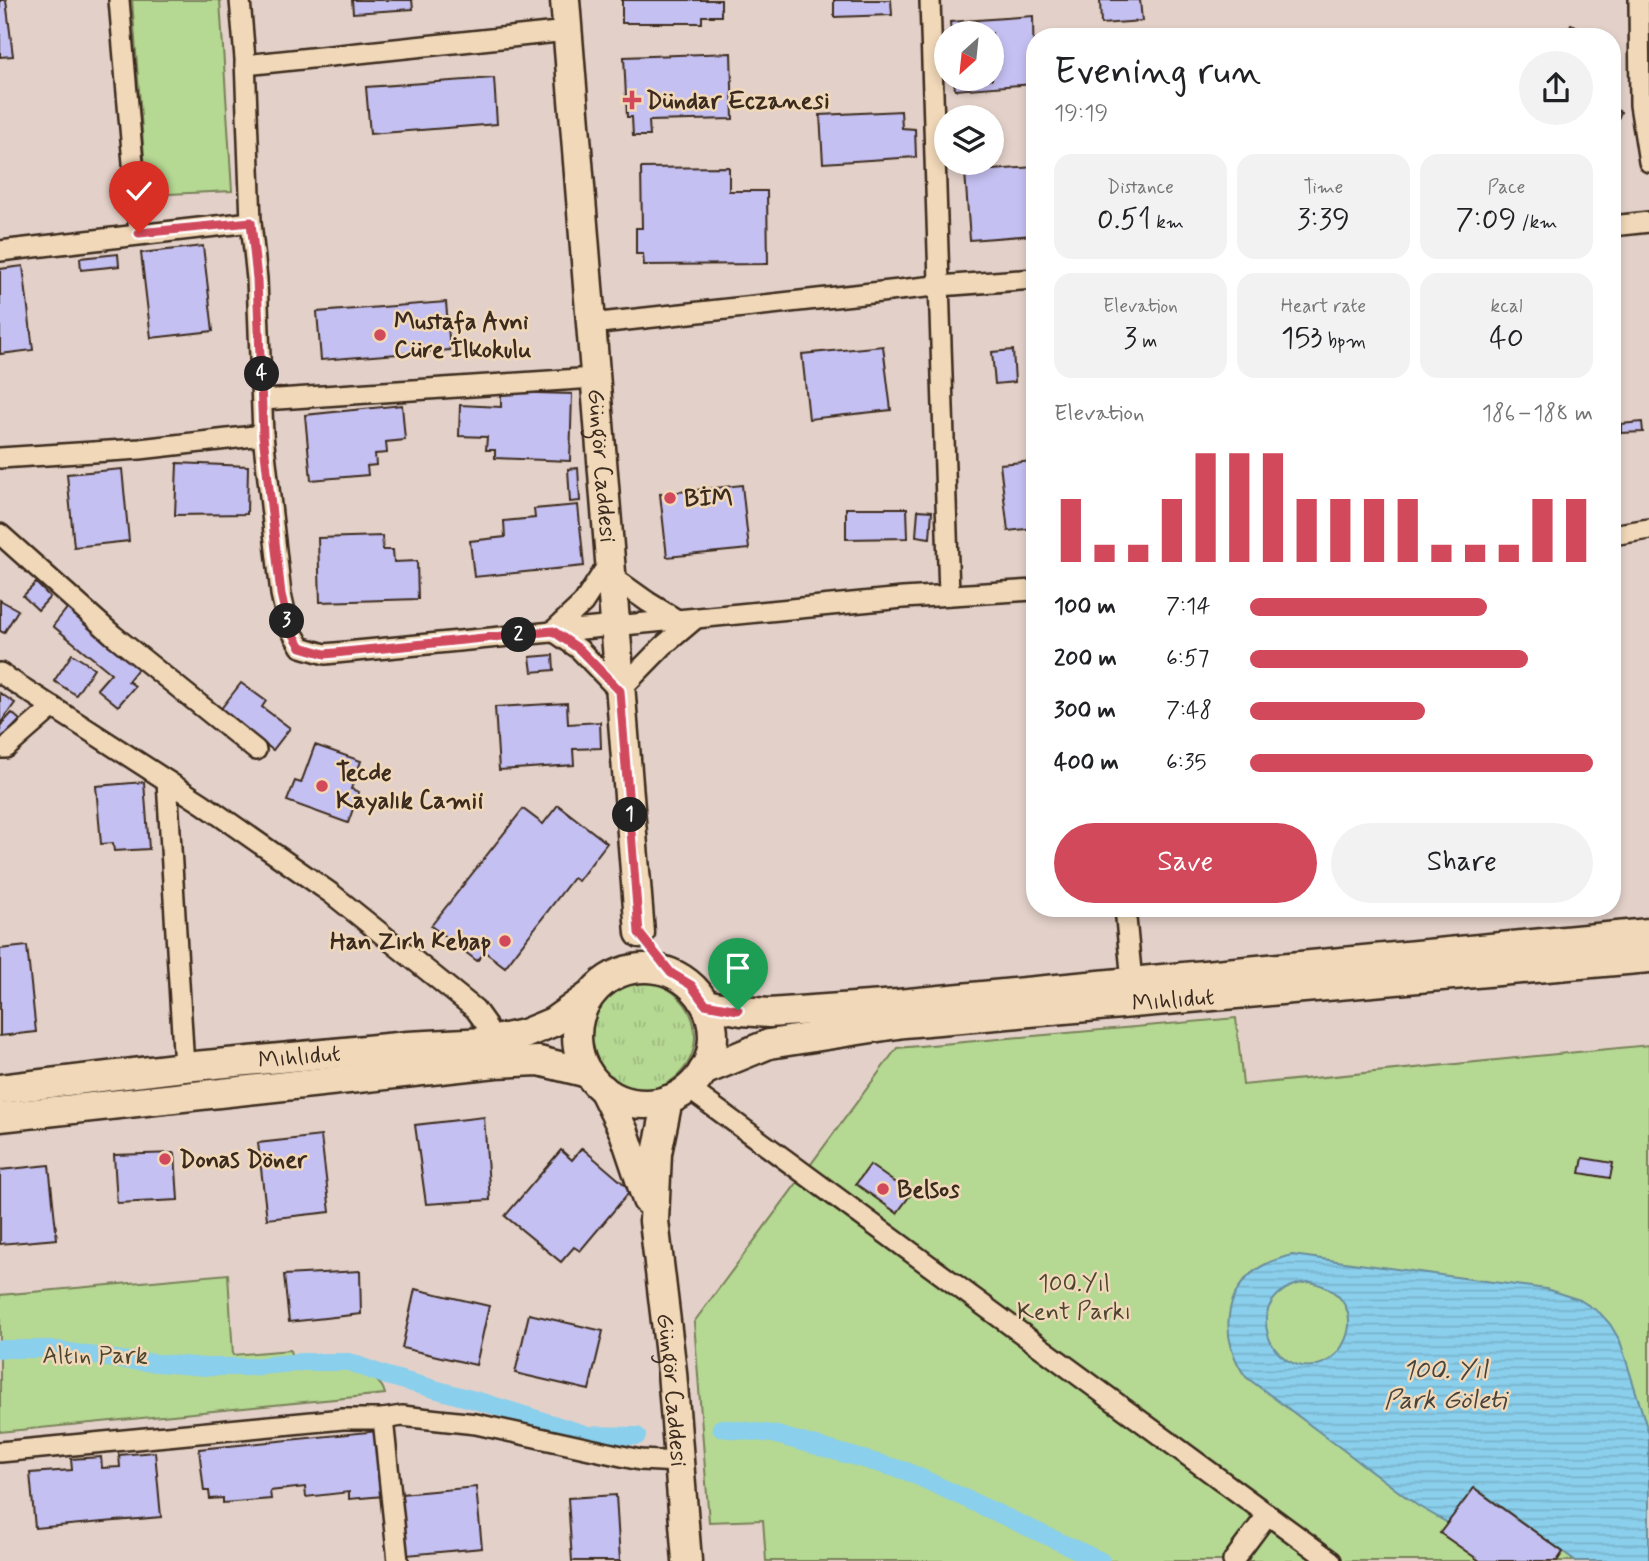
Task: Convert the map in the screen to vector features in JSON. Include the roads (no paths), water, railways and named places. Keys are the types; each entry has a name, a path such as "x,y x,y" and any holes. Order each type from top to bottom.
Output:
{"main road":[{"name":"Güngör Caddesi","path":"565,0 639,933"},
{"path":"611,977 639,933 671,973"},
{"name":"Mıhlıdut","path":"705,1004 742,1012 781,1013 1649,933"},
{"name":"Mıhlıdut","path":"687,1086 769,1044 904,1023 1649,958"},
{"path":"649,967 671,973 691,985 705,1004 712,1026 712,1049 687,1086 657,1153 654,1221 624,1132 578,1052 577,1029 588,997 604,980 625,970 649,967"},
{"name":"Mıhlıdut","path":"0,1089 184,1067 492,1040 524,1034 553,1022 588,997"},
{"name":"Mıhlıdut","path":"0,1117 496,1063 539,1061 595,1081"},
{"path":"595,1081 612,1096 634,1103 687,1086"},
{"name":"Güngör Caddesi","path":"654,1221 672,1372 687,1561"}],"street":[{"path":"119,0 139,233"},
{"path":"240,0 251,222 264,400 263,435 281,594 288,625 301,647 325,654 949,595 1026,590"},
{"path":"930,0 949,595"},
{"path":"1639,0 1640,105 1649,162"},
{"path":"245,65 567,31"},
{"path":"0,251 251,222"},
{"path":"1621,225 1649,222"},
{"path":"591,324 938,286 1026,280"},
{"path":"264,400 594,378"},
{"path":"0,458 140,449 263,435"},
{"path":"1621,534 1649,529"},
{"path":"0,534 113,635 257,750"},
{"path":"553,631 583,603 610,569 648,602 687,620"},
{"path":"553,631 579,649 620,691 687,620"},
{"path":"0,673 167,781 332,894 475,1009 492,1040"},
{"path":"0,748 6,748 53,707"},
{"path":"167,781 184,1067"},
{"path":"1126,917 1132,982"},
{"path":"687,1086 1328,1560"},
{"path":"0,1452 343,1419 402,1416 476,1424 640,1460 679,1462"},
{"path":"383,1419 398,1561"},
{"path":"1233,1561 1268,1514"}],"water":[{"name":"100. Yıl Park Göleti","path":"1292,1255 1546,1289 1580,1300 1600,1313 1620,1341 1649,1434 1649,1561 1576,1561 1475,1488 1448,1523 1418,1506 1246,1377 1231,1347 1229,1315 1233,1300 1240,1286 1251,1274 1266,1264","holes":["1311,1282 1333,1292 1345,1306 1349,1323 1345,1339 1336,1354 1323,1363 1306,1366 1287,1360 1275,1349 1268,1335 1266,1324 1270,1305 1282,1291 1300,1284"]}],"waterway":[{"path":"0,1349 50,1349 121,1360 206,1367 349,1362 387,1376 588,1435 637,1436"},
{"path":"721,1428 773,1434 906,1471 1101,1561"}],"place":[{"name":"Dündar Eczanesi","path":"632,100"},
{"name":"Mustafa Avni Cüre İlkokulu","path":"380,335"},
{"name":"BİM","path":"670,498"},
{"name":"Tecde Kayalık Camii","path":"322,786"},
{"name":"Han Zırh Kebap","path":"505,941"},
{"name":"Donas Döner","path":"165,1159"},
{"name":"Belsos","path":"883,1189"}],"park label":[{"name":"100.Yıl Kent Parkı","path":"1074,1297"},
{"name":"Altın Park","path":"95,1355"}]}
